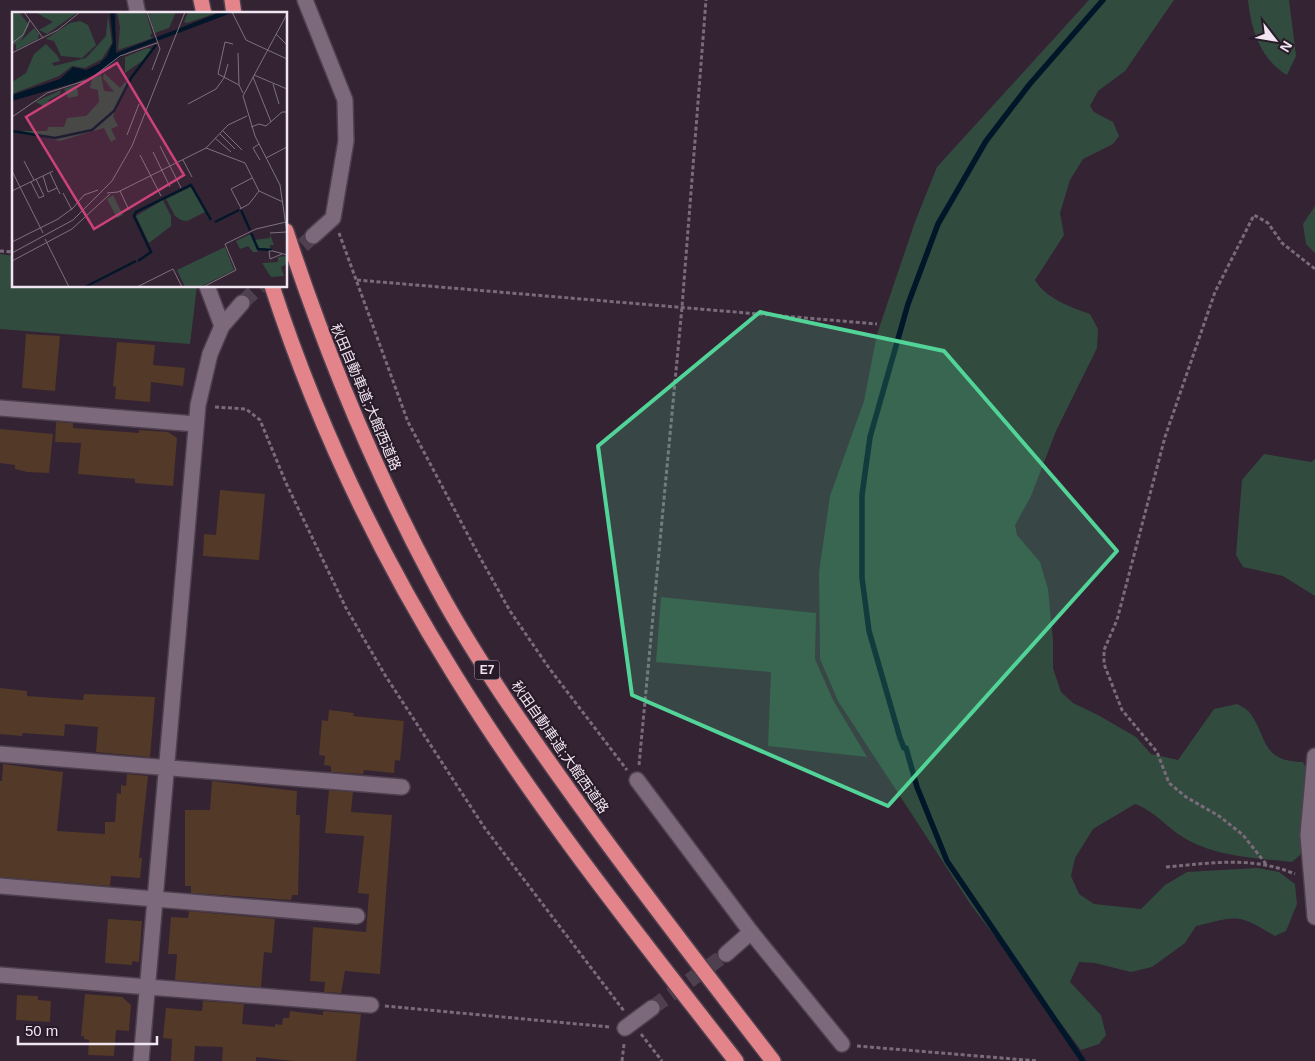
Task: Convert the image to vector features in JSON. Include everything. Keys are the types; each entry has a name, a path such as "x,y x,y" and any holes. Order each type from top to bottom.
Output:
{"highway":[{"name":"秋田自動車道;大館西道路","path":"288,237 345,396 386,487 432,578 484,665 544,755 673,931 773,1061"},
{"name":"E7","path":"273,288 319,410 359,500 405,590 454,674 514,766 581,859 736,1061"}],"street":[{"path":"305,0 345,100 346,141 333,218 313,236"},
{"path":"208,288 222,326"},
{"path":"141,1061 198,405 210,354 222,326 242,303"},
{"path":"0,408 196,424"},
{"path":"0,754 402,787"},
{"path":"1315,756 1308,835 1315,917"},
{"path":"637,780 751,932 842,1044"},
{"path":"0,886 357,916"},
{"path":"726,954 751,932"},
{"path":"0,975 372,1005"},
{"path":"629,1025 652,1008"}],"path":[{"path":"637,780 682,307 706,0"},
{"path":"1266,864 1243,834 1168,783 1157,752 1122,710 1104,664 1104,650 1117,620 1168,428 1215,292 1254,215 1268,223 1282,243 1315,269"},
{"path":"333,218 408,422 477,552 510,611 614,755 637,780"},
{"path":"357,280 877,324"},
{"path":"198,405 246,410 260,420 286,483 346,608 385,675 484,827 629,1025 662,1061"},
{"path":"1166,867 1233,861 1266,864 1274,865 1312,882"},
{"path":"372,1005 629,1025"},
{"path":"842,1044 1038,1061"}],"highlighted area":[{"path":"760,312 944,351 1117,551 888,806 632,695 598,446"}],"green space":[{"path":"1089,0 1174,0 1125,71 1098,91 1090,106 1094,112 1113,122 1119,136 1113,144 1083,159 1070,180 1060,213 1064,235 1035,280 1052,297 1090,314 1098,329 1097,348 1056,431 1031,496 1015,525 1017,535 1040,562 1048,589 1053,640 1053,668 1061,692 1073,703 1136,737 1151,754 1178,760 1214,709 1237,704 1250,713 1273,753 1289,761 1303,762 1306,769 1302,847 1300,855 1292,862 1251,858 1211,850 1179,835 1149,811 1135,804 1093,829 1075,858 1071,876 1079,894 1094,904 1141,909 1165,885 1187,872 1257,868 1279,872 1295,884 1297,904 1286,931 1275,936 1244,920 1221,920 1196,926 1185,943 1152,967 1131,972 1095,963 1079,962 1070,982 1101,1015 1106,1035 1099,1044 1081,1050 971,905 838,701 820,659 819,572 830,496 864,401 877,334 915,222 937,167"},
{"path":"1248,0 1289,0 1296,56 1287,75 1270,61 1258,42"},
{"path":"1315,206 1315,253 1306,244 1303,224"},
{"path":"0,254 12,256 12,288 197,288 190,344 0,329"},
{"path":"1264,454 1311,462 1315,459 1315,596 1283,576 1243,567 1236,555 1242,480"},
{"path":"661,597 816,613 815,659 833,700 867,757 768,746 771,672 656,662"}],"building":[{"path":"26,334 60,336 55,391 22,388"},
{"path":"117,342 155,345 153,365 185,368 183,386 151,382 150,402 115,399 116,387 113,386"},
{"path":"56,422 73,423 73,428 139,433 139,430 168,432 177,438 173,486 135,483 135,479 78,474 81,443 55,442"},
{"path":"0,429 53,434 49,473 27,472 15,469 15,465 0,463"},
{"path":"220,490 265,494 259,560 203,556 204,534 216,535"},
{"path":"0,688 27,691 27,696 83,700 84,694 155,697 150,757 96,752 98,727 65,724 64,736 23,733 22,736 0,734"},
{"path":"329,710 354,713 353,716 404,721 400,761 395,760 394,773 364,770 363,774 331,772 331,766 324,765 325,756 319,755 322,720 328,721"},
{"path":"3,764 63,772 57,831 105,834 105,822 115,822 117,793 121,794 121,785 126,786 127,774 148,776 139,858 142,858 140,878 111,876 110,886 0,877 0,781 2,781"},
{"path":"212,781 297,791 296,815 300,815 298,895 292,895 291,900 191,893 191,886 185,886 185,810 210,810"},
{"path":"329,790 353,792 351,812 392,815 380,974 345,971 341,993 324,992 325,982 310,981 313,927 366,932 369,894 358,893 364,836 325,833"},
{"path":"189,911 275,919 272,953 264,952 261,987 175,980 177,954 168,954 171,917 188,918"},
{"path":"108,919 142,921 139,962 132,961 132,965 105,963"},
{"path":"85,994 122,997 131,1005 129,1031 116,1030 114,1056 88,1055 89,1040 81,1036"},
{"path":"17,995 38,996 38,1000 51,1001 50,1022 16,1020"},
{"path":"203,1001 244,1004 242,1024 275,1027 275,1024 282,1025 283,1018 289,1018 290,1011 323,1015 323,1011 361,1014 356,1061 294,1061 256,1057 256,1061 222,1061 223,1047 195,1046 194,1061 171,1061 172,1039 163,1038 166,1008 202,1011"}],"waterway":[{"path":"1083,1061 947,861 917,787 906,748 904,748 900,738 869,631 862,578 862,495 870,437 908,304 938,224 986,141 1029,85 1103,0"}],"tunnel":[{"path":"288,259 313,236"},
{"path":"242,303 258,288"},
{"path":"652,1008 726,954"}]}
